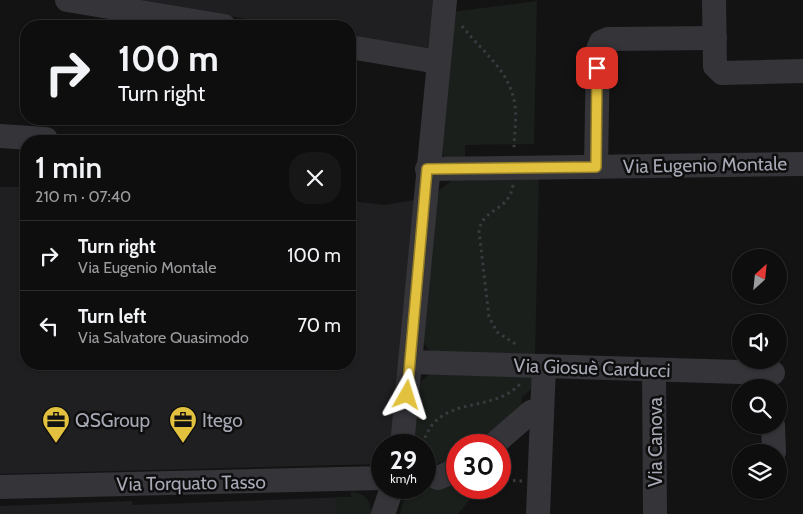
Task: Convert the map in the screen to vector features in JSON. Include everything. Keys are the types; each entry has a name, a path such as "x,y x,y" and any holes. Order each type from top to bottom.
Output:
{"street":[{"path":"67,0 188,20"},
{"path":"714,0 715,66 720,72 803,71"},
{"path":"403,434 427,169 444,10"},
{"path":"596,167 598,49 601,42 608,39 715,38"},
{"path":"356,48 438,62"},
{"path":"0,136 20,137"},
{"name":"Via Eugenio Montale","path":"427,169 803,164"},
{"name":"Via Giosuè Carducci","path":"410,362 654,370 778,378"},
{"path":"535,366 542,408 538,514"},
{"name":"Via Canova","path":"654,370 655,514"},
{"path":"506,434 531,412 542,408"},
{"name":"Via Torquato Tasso","path":"0,487 371,478"},
{"path":"383,514 388,499"}],"path":[{"path":"426,434 438,418 447,412 508,393 535,366 523,350 497,332 489,317 479,240 480,224 483,218 509,199 513,186 515,104 508,84 496,62 444,10"}],"shaded area":[{"path":"132,0 433,0 428,49 356,37 356,20 253,20"},
{"path":"537,1 534,144 465,145 465,162 448,162 437,147 451,12"},
{"path":"539,179 535,356 433,354 422,342 436,193 452,180"},
{"path":"0,187 20,187 20,370 356,370 356,202 385,205 415,200 396,434 371,434 371,464 0,474"},
{"path":"432,372 534,375 533,388 522,397 521,413 495,434 446,434 446,461 436,466 436,434 412,434 417,385"},
{"path":"436,466 446,472 446,499 470,499 458,514 400,514 404,499 436,499"},
{"path":"351,492 362,495 367,499 371,514 0,514 0,506 132,501 133,505 351,497"},
{"path":"351,492 356,492 366,498 369,502 371,514 336,514 335,497 351,497"}],"place":[{"name":"QSGroup","path":"56,444"},
{"name":"Itego","path":"183,444"}],"route":[{"path":"407,395 427,169 596,167 597,68"}]}
